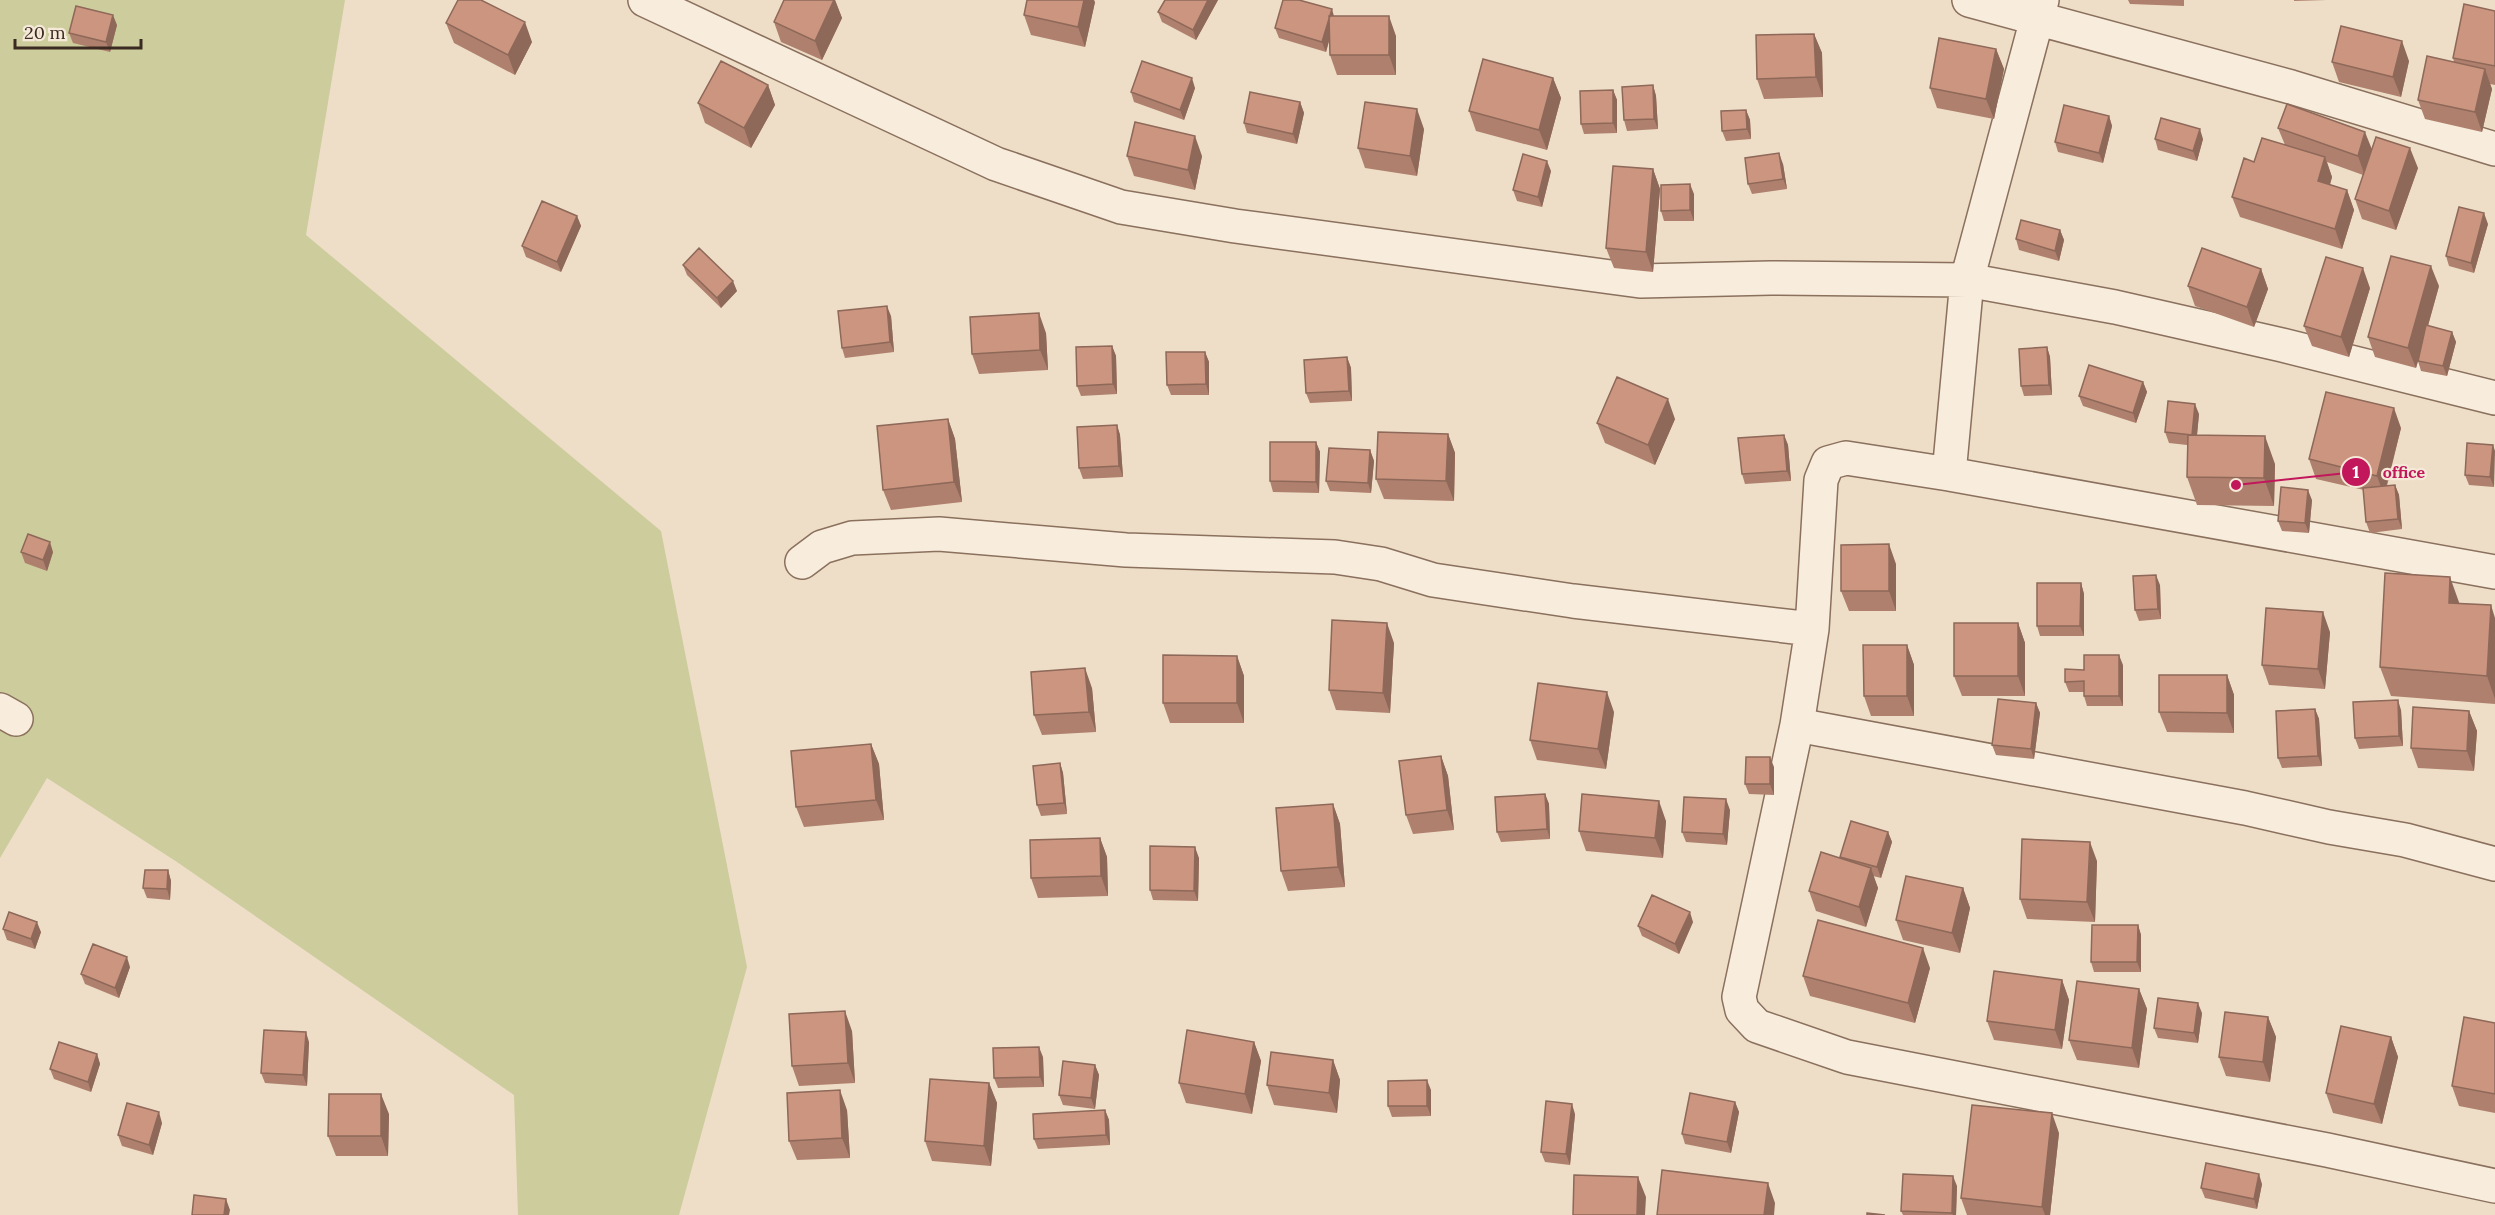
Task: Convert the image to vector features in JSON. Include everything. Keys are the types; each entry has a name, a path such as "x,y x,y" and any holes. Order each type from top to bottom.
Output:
{"street":[{"path":"645,0 996,164 1121,207 1236,226 1640,281 1771,278 1967,280 2126,310 2282,345 2495,398"},
{"path":"1969,0 2040,9 2495,149"},
{"path":"1948,474 1967,280 2040,9"},
{"path":"2495,572 1948,474 1846,458 1828,463 1821,480 1812,629 1797,725 1739,997 1742,1010 1757,1026 1848,1057 2315,1148 2495,1186"},
{"path":"802,562 822,547 852,538 939,534 1126,550 1335,557 1381,564 1432,580 1573,601 1812,629"},
{"path":"1797,725 2245,808 2329,827 2405,840 2495,864"}],"green space":[{"path":"0,0 345,0 306,235 661,531 747,967 679,1215 518,1215 514,1095 177,862 47,778 0,858"}],"building":[{"path":"458,0 481,0 525,22 508,55 446,23"},
{"path":"784,0 834,0 815,41 774,22"},
{"path":"1027,0 1084,0 1078,27 1024,15"},
{"path":"1165,0 1208,0 1193,30 1158,12"},
{"path":"1283,0 1299,0 1332,9 1322,42 1275,28"},
{"path":"2464,4 2495,11 2495,66 2453,58"},
{"path":"76,6 113,15 106,42 69,33"},
{"path":"1329,16 1389,16 1389,55 1330,55"},
{"path":"2341,26 2402,41 2393,77 2332,62"},
{"path":"1814,34 1816,77 1757,79 1756,35"},
{"path":"1939,38 1996,49 1986,99 1930,88"},
{"path":"2427,56 2485,69 2475,112 2418,100"},
{"path":"1483,59 1553,78 1539,130 1469,111"},
{"path":"721,61 768,85 744,128 698,103"},
{"path":"1142,61 1192,78 1180,110 1131,92"},
{"path":"1653,85 1654,119 1624,120 1622,87"},
{"path":"1613,90 1613,123 1581,124 1580,91"},
{"path":"1250,92 1300,102 1293,134 1244,123"},
{"path":"1365,102 1417,109 1410,156 1358,148"},
{"path":"2287,104 2365,132 2358,156 2278,128"},
{"path":"2064,105 2109,116 2099,153 2055,142"},
{"path":"1746,110 1747,129 1722,131 1721,111"},
{"path":"2161,118 2200,129 2193,151 2155,139"},
{"path":"1135,122 1195,136 1188,170 1127,156"},
{"path":"2376,137 2410,148 2389,211 2355,199"},
{"path":"2262,138 2325,157 2318,181 2347,190 2335,229 2232,197 2244,158 2254,162"},
{"path":"1779,153 1783,179 1748,184 1745,158"},
{"path":"1523,154 1547,161 1538,197 1513,190"},
{"path":"1613,166 1653,169 1646,252 1606,248"},
{"path":"1690,184 1690,210 1661,211 1661,185"},
{"path":"542,201 577,216 557,262 522,246"},
{"path":"2459,207 2484,213 2471,263 2446,256"},
{"path":"2021,220 2060,230 2055,251 2016,239"},
{"path":"699,248 733,281 717,298 683,265"},
{"path":"2202,248 2261,269 2247,307 2188,286"},
{"path":"2391,256 2431,266 2408,348 2368,337"},
{"path":"2326,257 2363,268 2341,337 2304,326"},
{"path":"887,306 890,342 842,348 838,311"},
{"path":"1039,313 1040,350 972,354 970,317"},
{"path":"2426,325 2452,332 2443,366 2418,361"},
{"path":"1112,346 1113,384 1077,386 1076,347"},
{"path":"2047,347 2049,385 2021,386 2019,349"},
{"path":"1166,352 1205,352 1206,384 1167,385"},
{"path":"1347,357 1349,391 1306,393 1304,360"},
{"path":"2089,365 2143,382 2133,413 2079,396"},
{"path":"1617,377 1668,399 1648,445 1597,423"},
{"path":"2326,392 2394,408 2377,476 2309,459"},
{"path":"2168,401 2195,404 2192,435 2165,432"},
{"path":"948,419 954,482 883,490 877,426"},
{"path":"1117,425 1119,466 1079,468 1077,427"},
{"path":"1378,432 1448,434 1446,481 1376,479"},
{"path":"1784,435 1787,471 1742,474 1738,438"},
{"path":"2188,435 2265,436 2264,478 2187,477"},
{"path":"1270,442 1316,442 1316,482 1270,481"},
{"path":"2467,443 2493,445 2490,477 2465,475"},
{"path":"1329,448 1370,450 1368,483 1326,481"},
{"path":"2395,485 2398,519 2366,522 2363,488"},
{"path":"2281,487 2308,490 2305,523 2278,521"},
{"path":"28,534 50,542 43,560 21,552"},
{"path":"1889,544 1889,591 1841,591 1841,545"},
{"path":"2385,573 2450,577 2449,603 2491,605 2487,676 2380,667"},
{"path":"2156,575 2158,609 2135,610 2133,576"},
{"path":"2037,583 2081,583 2080,626 2037,626"},
{"path":"2266,608 2323,612 2318,669 2262,665"},
{"path":"1332,620 1387,623 1383,693 1329,690"},
{"path":"1954,623 2018,623 2018,676 1954,676"},
{"path":"1863,645 1907,645 1907,696 1864,696"},
{"path":"1163,655 1237,656 1237,703 1163,703"},
{"path":"2084,655 2119,655 2119,696 2084,696 2084,681 2065,682 2065,669 2084,670"},
{"path":"1085,668 1089,712 1034,715 1031,672"},
{"path":"2159,675 2227,675 2227,713 2159,712"},
{"path":"1538,683 1607,692 1598,749 1530,740"},
{"path":"1998,699 2036,703 2031,749 1992,745"},
{"path":"2398,700 2399,736 2355,738 2353,702"},
{"path":"2413,707 2469,711 2467,751 2411,748"},
{"path":"2315,709 2318,756 2278,758 2276,711"},
{"path":"871,744 876,800 796,807 791,751"},
{"path":"1441,756 1447,810 1406,815 1399,761"},
{"path":"1746,757 1770,757 1770,784 1745,784"},
{"path":"1060,763 1064,803 1037,805 1033,766"},
{"path":"1545,794 1547,829 1497,832 1495,797"},
{"path":"1582,794 1659,801 1655,838 1579,831"},
{"path":"1684,797 1726,799 1723,834 1682,832"},
{"path":"1333,804 1338,867 1281,871 1276,808"},
{"path":"1851,821 1888,832 1877,867 1840,857"},
{"path":"1100,838 1101,876 1031,878 1030,840"},
{"path":"2022,839 2090,842 2087,902 2020,899"},
{"path":"1150,846 1195,847 1194,891 1150,890"},
{"path":"1821,852 1871,868 1859,907 1809,891"},
{"path":"145,870 168,870 167,889 143,888"},
{"path":"1906,876 1963,888 1952,933 1896,920"},
{"path":"1652,895 1690,912 1675,944 1638,926"},
{"path":"9,912 37,922 31,939 3,929"},
{"path":"1818,920 1923,948 1908,1003 1803,976"},
{"path":"2092,925 2138,925 2137,962 2091,962"},
{"path":"93,944 127,957 115,988 81,974"},
{"path":"1994,971 2062,980 2055,1030 1987,1021"},
{"path":"2077,981 2139,989 2132,1048 2069,1040"},
{"path":"2158,998 2198,1003 2194,1033 2154,1028"},
{"path":"845,1011 848,1063 792,1066 789,1014"},
{"path":"2225,1012 2268,1017 2263,1062 2219,1057"},
{"path":"2464,1017 2495,1023 2495,1094 2452,1086"},
{"path":"2341,1026 2391,1037 2374,1104 2326,1093"},
{"path":"264,1030 306,1032 303,1075 261,1073"},
{"path":"1187,1030 1254,1042 1245,1094 1179,1083"},
{"path":"59,1042 97,1054 88,1082 50,1069"},
{"path":"1039,1047 1040,1077 994,1078 993,1048"},
{"path":"1271,1052 1333,1060 1329,1093 1267,1085"},
{"path":"1063,1061 1095,1065 1091,1098 1059,1095"},
{"path":"930,1079 989,1083 984,1146 925,1141"},
{"path":"1427,1080 1427,1106 1388,1106 1388,1081"},
{"path":"840,1090 842,1138 789,1141 787,1093"},
{"path":"1690,1093 1735,1102 1727,1142 1682,1134"},
{"path":"329,1094 381,1094 381,1136 328,1136"},
{"path":"1546,1101 1572,1104 1566,1154 1541,1152"},
{"path":"127,1103 159,1112 149,1145 118,1135"},
{"path":"1972,1105 2052,1113 2042,1207 1961,1198"},
{"path":"1105,1110 1106,1135 1034,1139 1033,1114"},
{"path":"2206,1163 2259,1174 2254,1199 2201,1188"},
{"path":"1662,1170 1768,1183 1764,1215 1657,1215"},
{"path":"1903,1174 1953,1176 1952,1213 1901,1211"},
{"path":"1574,1175 1638,1177 1637,1215 1573,1215"},
{"path":"194,1195 226,1199 224,1215 192,1215"}],"place":[{"name":"office","path":"2236,485"}]}
